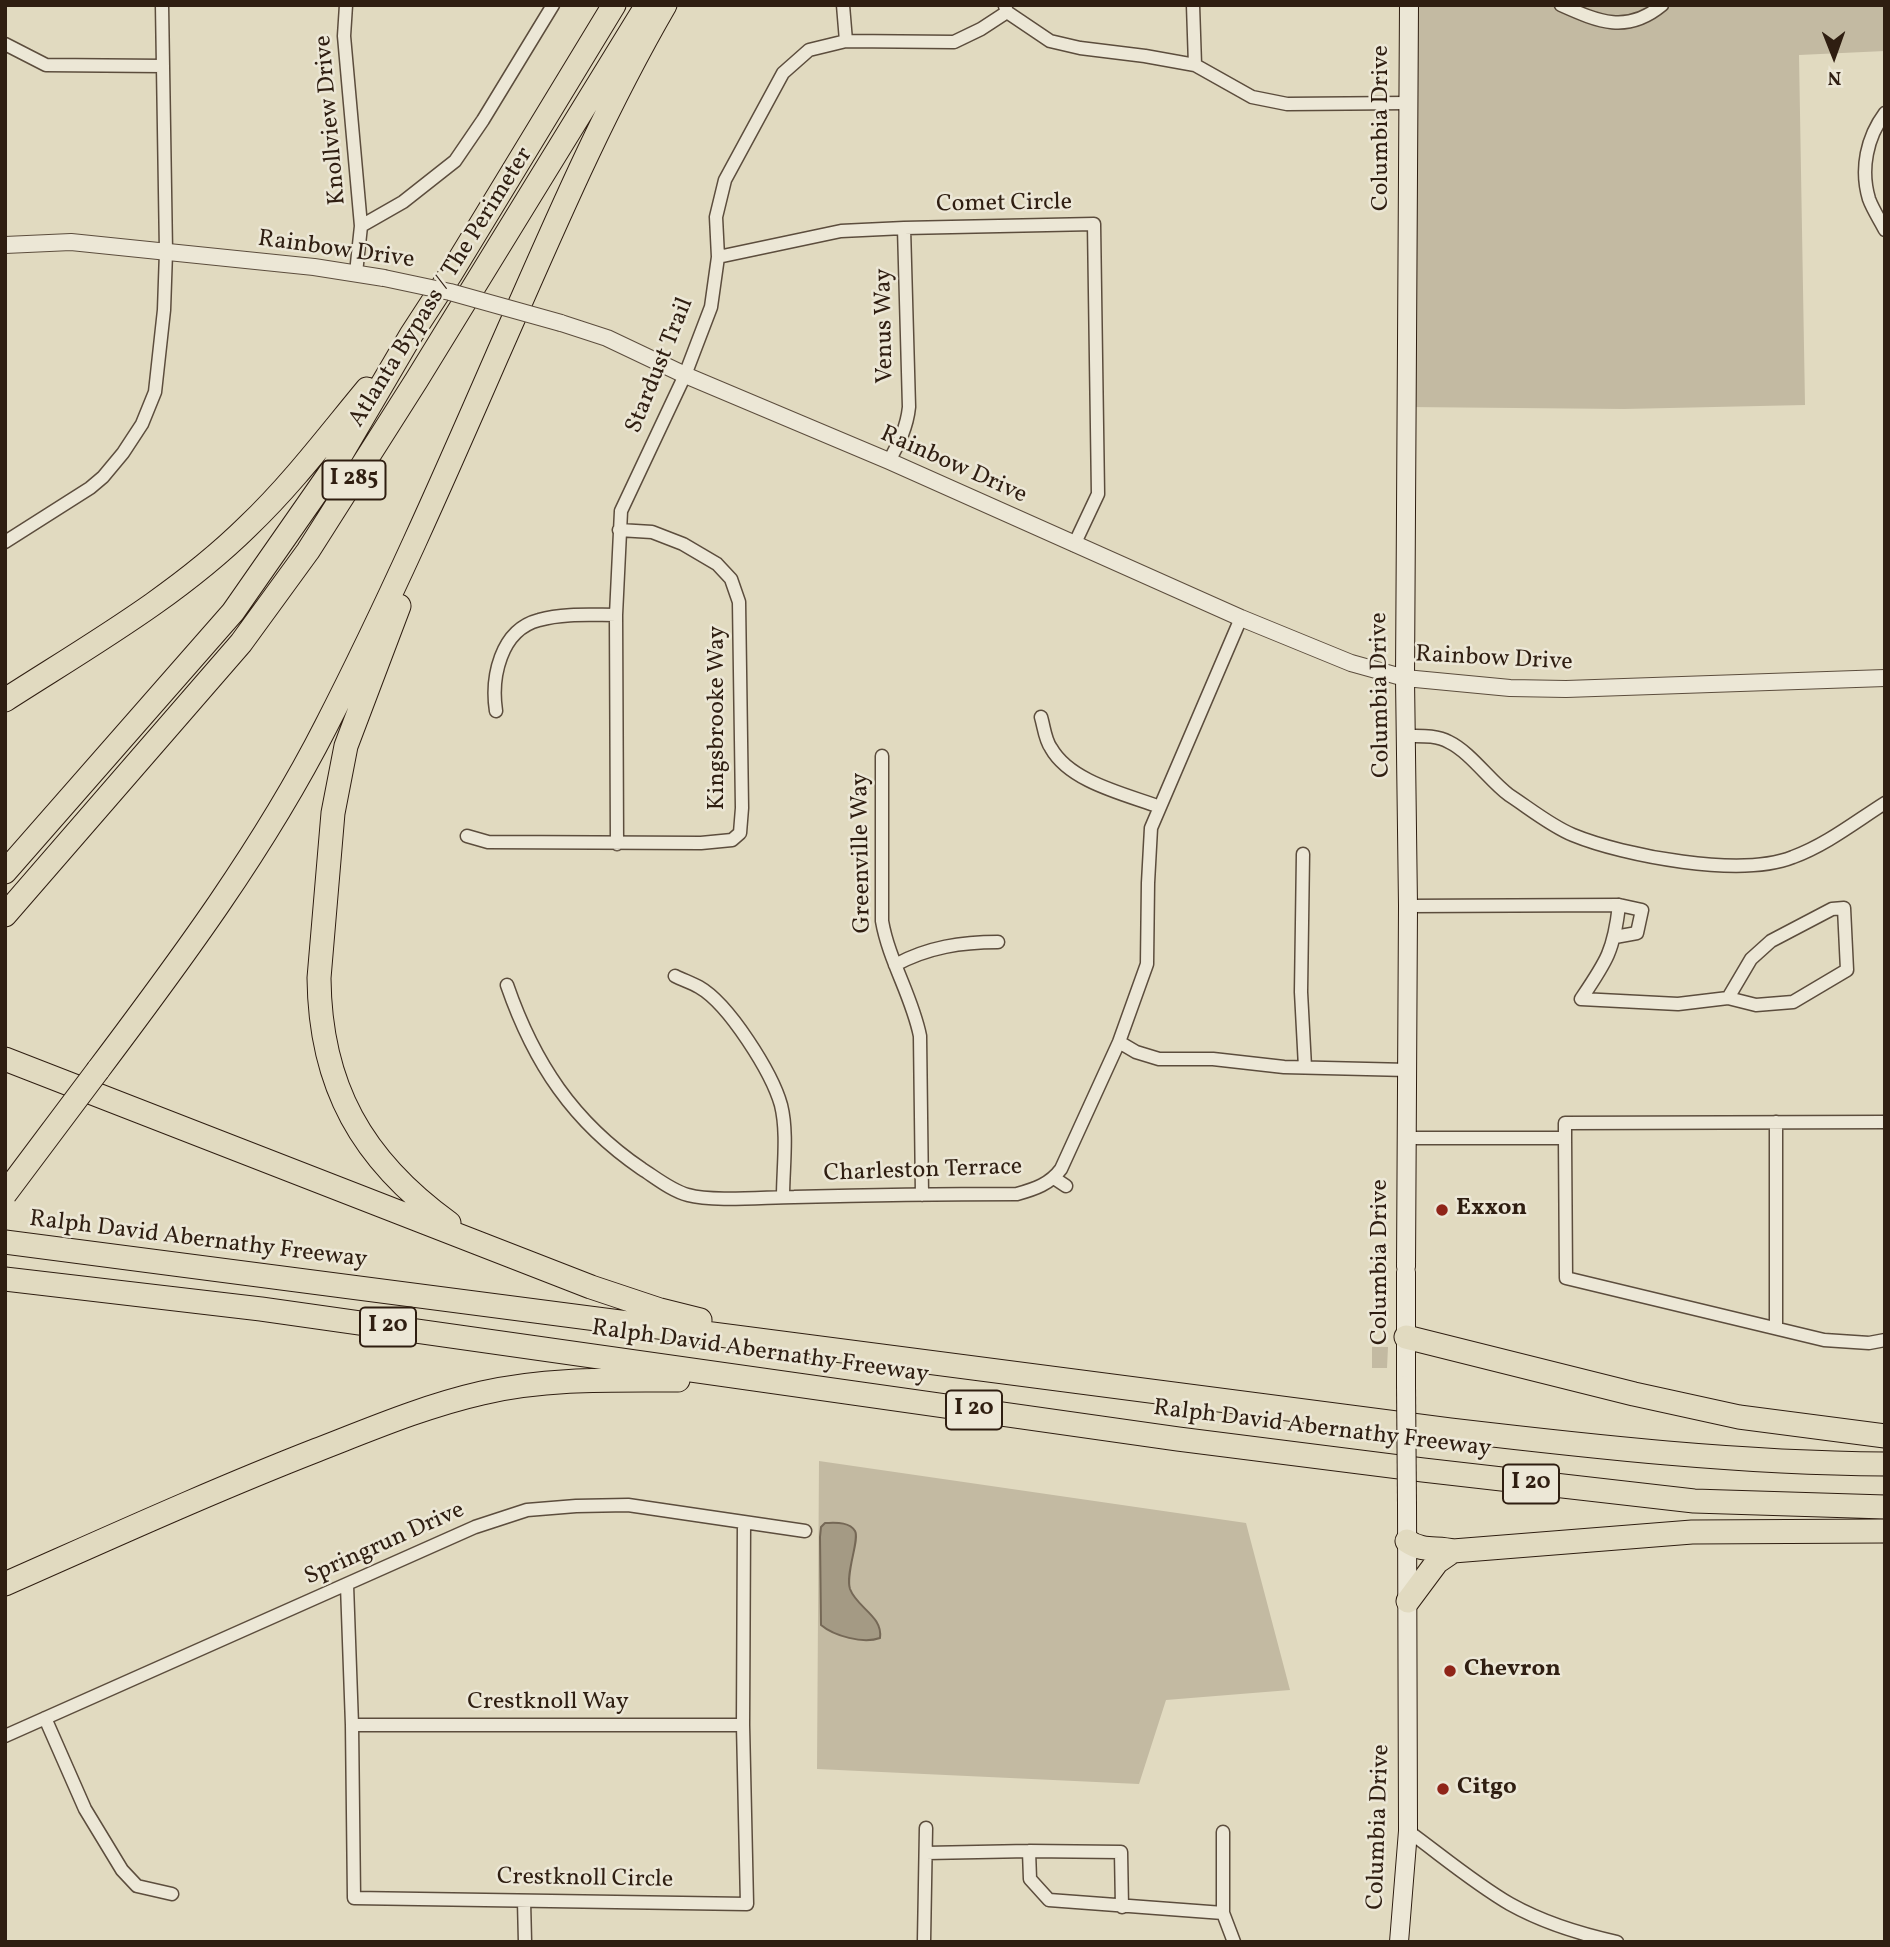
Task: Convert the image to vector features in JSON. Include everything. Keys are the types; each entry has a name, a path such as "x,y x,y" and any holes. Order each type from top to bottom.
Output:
{"highway":[{"name":"Atlanta Bypass / The Perimeter","path":"5,872 233,612 332,470 411,335 614,5"},
{"name":"Atlanta Bypass / The Perimeter","path":"5,915 241,643 308,551 647,5"},
{"path":"5,1194 214,911 267,829 324,730 406,559 590,145 665,5"},
{"path":"5,700 192,576 247,527 297,475 411,335"},
{"path":"494,1249 458,1229 424,1205 380,1162 366,1143 344,1103 327,1055 320,1004 320,978 333,813 346,746 496,358"},
{"path":"5,1059 591,1287 660,1310 732,1327 986,1370"},
{"name":"Ralph David Abernathy Freeway","path":"5,1242 1616,1450 1722,1459 1885,1464"},
{"name":"Ralph David Abernathy Freeway","path":"5,1279 261,1309 1192,1441 1604,1492 1694,1502 1885,1507"},
{"path":"1406,1337 1739,1418 1885,1436"},
{"path":"5,1584 228,1485 406,1415 483,1393 530,1385 594,1380 770,1381"},
{"path":"1408,1541 1427,1550 1453,1551 1692,1532 1885,1531"},
{"path":"1408,1601 1437,1562 1453,1551"}],"main road":[{"name":"Columbia Drive","path":"1399,1942 1408,1830 1408,736 1405,678 1409,5"}],"street":[{"path":"5,542 97,483 123,453 142,424 155,392 164,310 166,252 162,5"},
{"name":"Knollview Drive","path":"346,5 346,76 361,226 356,273"},
{"path":"361,226 404,202 455,161 553,5"},
{"path":"843,5 846,40"},
{"path":"1193,5 1195,65"},
{"path":"1561,5 1588,17 1624,24 1651,15 1662,5"},
{"path":"1006,8 1050,41 1195,65 1252,97 1287,104 1408,103"},
{"name":"Stardust Trail","path":"617,844 616,615 621,511 685,375 711,307 718,257 716,217 725,180 782,73 809,50 846,40 954,42 981,29 1006,8"},
{"path":"5,44 46,65 163,66"},
{"path":"1885,113 1873,128 1867,149 1866,171 1869,199 1885,230"},
{"name":"Comet Circle","path":"718,257 841,231 1094,224 1098,494 1074,545"},
{"name":"Venus Way","path":"889,461 902,436 909,407 904,228"},
{"name":"Rainbow Drive","path":"5,246 71,242 356,273 450,292 561,323 607,338 685,375 889,461 1241,618 1351,663 1405,678 1510,688 1566,689 1885,678"},
{"name":"Kingsbrooke Way","path":"467,836 488,842 617,844 701,843 732,840 740,833 742,808 739,602 731,579 717,564 683,544 652,532 619,530"},
{"path":"496,711 495,675 505,648 517,632 537,620 581,615 616,615"},
{"name":"Charleston Terrace","path":"507,985 521,1026 547,1074 578,1116 630,1160 687,1195 783,1197 1017,1194 1039,1187 1054,1178 1061,1169 1119,1042 1147,964 1152,828 1241,618"},
{"path":"1041,717 1049,747 1073,773 1160,807"},
{"path":"1408,736 1436,737 1451,742 1507,793 1569,834 1652,857 1730,865 1762,864 1791,858 1818,845 1885,803"},
{"name":"Greenville Way","path":"882,756 882,921 886,944 916,1019 920,1036 922,1195"},
{"path":"1303,854 1301,992 1305,1067"},
{"path":"1408,906 1619,905 1642,910 1637,933 1615,937"},
{"path":"1619,905 1615,937 1608,959 1581,999 1678,1004 1728,998 1756,1005 1793,1002 1847,970 1844,908 1832,909 1771,942 1751,959 1728,998"},
{"path":"895,965 940,947 973,942 998,942"},
{"path":"675,976 701,988 720,1004 739,1026 775,1090 781,1107 783,1126 783,1197"},
{"path":"1119,1042 1136,1052 1159,1059 1213,1059 1284,1067 1408,1070"},
{"path":"1776,1122 1776,1327"},
{"path":"1885,1122 1565,1123 1566,1278 1824,1340 1869,1343 1885,1340"},
{"path":"1407,1138 1565,1138"},
{"path":"1054,1178 1066,1186"},
{"name":"Springrun Drive","path":"5,1736 475,1527 527,1510 628,1506 805,1531"},
{"name":"Crestknoll Circle","path":"347,1585 354,1898 747,1904 743,1725 744,1522"},
{"path":"45,1718 85,1809 122,1870 137,1886 172,1894"},
{"name":"Crestknoll Way","path":"352,1725 743,1725"},
{"path":"924,1941 926,1828"},
{"path":"1408,1830 1509,1903 1544,1921 1581,1935 1617,1942"},
{"path":"1223,1832 1223,1913 1234,1942"},
{"path":"1029,1851 1030,1879 1049,1900 1223,1913"},
{"path":"926,1853 1121,1852 1122,1907"},
{"path":"524,1900 525,1942"}],"shaded area":[{"path":"1409,5 1885,5 1885,51 1799,55 1805,405 1624,409 1408,407"},
{"path":"1372,1347 1388,1347 1387,1368 1372,1368"},
{"path":"819,1461 1246,1523 1290,1690 1166,1700 1139,1784 817,1769"},
{"path":"825,1523 845,1524 855,1531 856,1541 849,1575 850,1589 878,1624 880,1638 849,1638 833,1633 821,1625 820,1537 821,1527"}],"place":[{"name":"Exxon","path":"1442,1210"},
{"name":"Chevron","path":"1450,1671"},
{"name":"Citgo","path":"1443,1789"}]}
